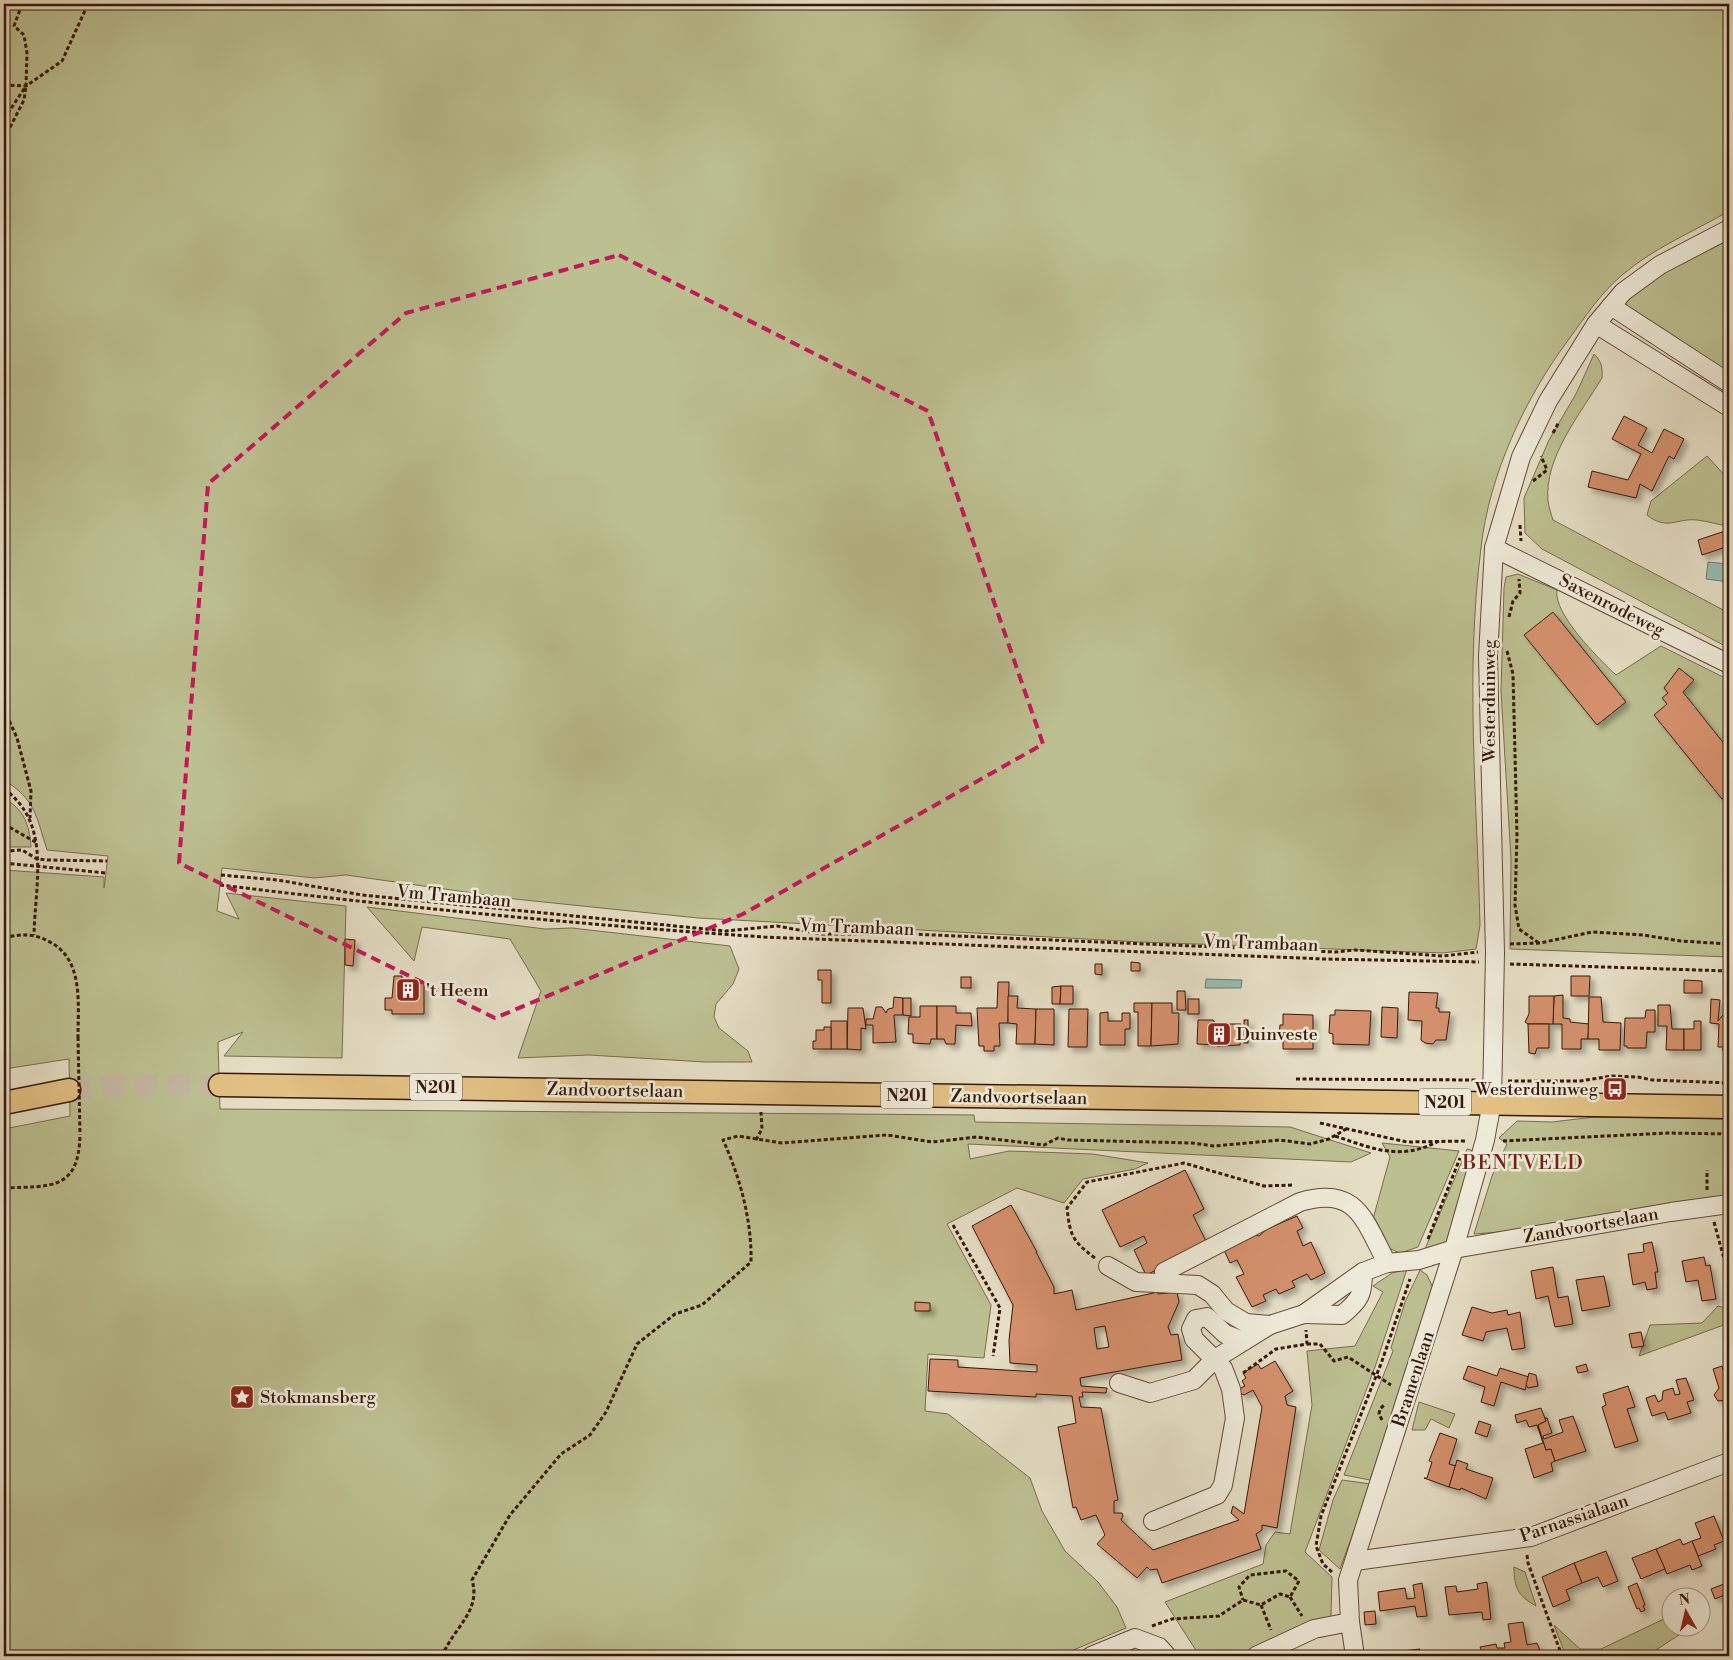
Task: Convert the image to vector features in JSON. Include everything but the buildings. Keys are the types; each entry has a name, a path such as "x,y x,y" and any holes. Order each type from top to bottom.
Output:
{"main road":[{"name":"Zandvoortselaan","path":"220,1085 1017,1098 1492,1091 1729,1107"},
{"path":"4,1103 70,1090"}],"street":[{"name":"Westerduinweg","path":"1492,1091 1494,955 1488,656 1494,548 1521,457 1548,401 1596,324 1623,292 1660,265 1729,229"},
{"path":"1611,306 1729,383"},
{"path":"1596,324 1729,407"},
{"name":"Saxenrodeweg","path":"1494,548 1729,664"},
{"name":"Bramenlaan","path":"1355,1656 1350,1622 1348,1580 1454,1249 1485,1140 1492,1091"},
{"path":"1164,1272 1300,1202 1321,1196 1339,1200 1359,1210 1387,1263"},
{"name":"Zandvoortselaan","path":"1270,1325 1304,1314 1363,1272 1387,1263 1419,1260 1454,1249 1662,1213 1729,1204"},
{"path":"1108,1266 1136,1282 1198,1285 1212,1294 1226,1311 1246,1323 1270,1325"},
{"path":"1153,1521 1205,1501 1217,1495 1220,1490 1235,1418 1229,1383 1223,1368 1194,1338 1191,1329 1196,1319 1206,1317 1224,1334 1243,1341"},
{"path":"1119,1383 1150,1393 1194,1380 1215,1359 1270,1325"},
{"name":"Parnassialaan","path":"1355,1561 1526,1538 1729,1462"},
{"path":"1256,1656 1314,1629 1350,1622"},
{"path":"1091,1656 1135,1638 1159,1647 1167,1656"}],"path":[{"path":"4,139 24,100 26,86 27,53 24,35 14,26 22,4"},
{"path":"4,119 26,86 62,62 88,4"},
{"path":"4,86 26,86"},
{"path":"4,709 17,738 31,792 30,818"},
{"path":"4,789 23,806 30,818 37,842 34,935"},
{"path":"4,824 37,842"},
{"path":"4,851 22,850 37,859 107,861"},
{"path":"4,863 106,873"},
{"path":"222,875 278,880 362,895 726,930 777,926 821,934 910,934 1335,952 1355,950 1443,956 1478,952 1494,955 1729,971"},
{"name":"Vm Trambaan","path":"220,885 374,903 675,931 764,937 1326,959 1494,955"},
{"path":"1494,955 1512,944 1540,944 1592,932 1729,944"},
{"path":"4,938 16,935 34,935 60,947 73,965 78,997 80,1134 77,1163 68,1177 52,1185 4,1188"},
{"path":"1449,1080 1492,1091 1612,1076 1638,1077 1652,1080 1729,1083"},
{"path":"756,1140 762,1129 761,1109"},
{"path":"442,1656 450,1638 472,1609 476,1592 472,1580 510,1515 561,1454 590,1435 606,1412 637,1344 675,1314 702,1305 751,1262 752,1243 747,1212 723,1140 738,1136 782,1144 887,1135 932,1142 977,1137 1044,1145 1058,1138 1068,1140 1192,1143 1214,1146 1280,1140 1310,1144 1335,1136 1346,1129"},
{"path":"1335,1136 1379,1151 1420,1150 1441,1140"},
{"path":"1348,1580 1323,1564 1318,1558 1315,1539 1322,1516 1377,1374 1404,1292 1419,1260 1462,1151 1463,1142"},
{"path":"1108,1266 1080,1246 1070,1231 1067,1208 1087,1182 1184,1163 1264,1186 1294,1185"},
{"path":"1708,1207 1729,1277"},
{"path":"953,1225 1000,1308 993,1356"},
{"path":"1304,1314 1307,1344"},
{"path":"1229,1383 1276,1349 1320,1344 1334,1361 1348,1357 1391,1384 1392,1391"},
{"path":"1390,1399 1380,1409 1379,1414 1382,1420 1398,1426"},
{"path":"1526,1538 1528,1563 1562,1656"},
{"path":"1290,1598 1299,1581 1286,1571 1250,1575 1239,1587 1243,1600 1262,1605 1280,1594 1290,1598 1305,1620 1296,1621"},
{"path":"1262,1605 1271,1631 1276,1631"},
{"path":"444,1652 447,1656"}],"highlighted area":[{"path":"619,255 928,411 1043,744 743,914 495,1018 179,863 208,484 406,313"}],"green space":[{"path":"4,4 1729,4 1729,211 1646,257 1613,283 1600,298 1553,362 1538,386 1511,438 1492,493 1485,520 1481,548 1474,642 1473,736 1480,925 1476,949 1443,953 1141,942 698,918 515,899 346,875 314,878 222,868 217,911 239,919 226,893 346,906 342,1058 224,1056 243,1032 218,1042 220,1109 974,1115 975,1122 1290,1127 1371,1153 1351,1162 968,1144 970,1159 1009,1151 1093,1154 1148,1163 1135,1169 1083,1179 1064,1203 1017,1188 947,1224 991,1305 984,1358 928,1354 925,1411 948,1414 1030,1478 1042,1511 1065,1551 1098,1582 1117,1607 1126,1628 1059,1656 4,1656 4,1129 70,1116 69,1059 4,1069 4,870 104,877 104,888 108,856 47,850 37,818 29,802 15,787 4,780"},
{"path":"1729,238 1729,380 1621,311 1624,301 1682,261"},
{"path":"1594,354 1601,364 1602,378 1566,436 1552,468 1548,485 1548,501 1553,520 1729,613 1729,648 1542,549 1525,533 1524,498 1549,440 1577,392"},
{"path":"1707,456 1729,480 1729,526 1697,520 1666,523 1654,520 1647,515 1651,501"},
{"path":"1518,574 1557,590 1562,611 1569,623 1616,675 1661,646 1729,680 1729,957 1510,949 1511,860 1501,691 1504,588 1506,577"},
{"path":"4,798 21,812 29,831 31,847 4,847"},
{"path":"367,907 545,929 572,928 730,946 739,969 733,984 716,1004 714,1017 719,1028 748,1051 752,1062 705,1062 589,1055 518,1058 541,991 510,939 422,927 414,961"},
{"path":"1594,1117 1729,1119 1729,1197 1525,1230 1474,1234 1492,1176 1507,1144 1499,1138 1517,1121 1552,1122"},
{"path":"1382,1143 1459,1151 1418,1247 1400,1253 1388,1248 1373,1219 1390,1157"},
{"path":"1467,1149 1475,1151 1448,1244 1425,1249"},
{"path":"1407,1269 1375,1367 1305,1552 1332,1577 1331,1616 1236,1656 1191,1656 1197,1652 1165,1602 1263,1564 1266,1545 1275,1532 1290,1534 1312,1405 1307,1351 1355,1346 1383,1292 1373,1286 1392,1273"},
{"path":"1420,1270 1427,1275 1434,1290 1370,1480 1344,1475 1393,1351 1391,1348 1405,1302"},
{"path":"1718,1306 1729,1309 1729,1323 1639,1356 1650,1325 1702,1323"},
{"path":"1419,1402 1455,1414 1449,1428 1431,1419 1425,1430 1412,1430"},
{"path":"1342,1480 1371,1484 1340,1569 1319,1550 1333,1500"},
{"path":"1514,1567 1525,1572 1536,1606 1525,1599 1518,1591"},
{"path":"1660,1621 1660,1638 1674,1638 1656,1650 1654,1656 1566,1656 1554,1625 1580,1649 1601,1649"}],"water":[{"path":"1708,562 1729,564 1729,582 1706,579"},
{"path":"1206,979 1242,980 1241,988 1205,988"}],"tunnel":[{"path":"69,1090 106,1086 220,1085"}],"place":[{"name":"'t Heem","path":"408,990"},
{"name":"Duinveste","path":"1219,1034"},
{"name":"Westerduinweg","path":"1615,1089"},
{"name":"Stokmansberg","path":"242,1397"}],"district":[{"name":"BENTVELD","path":"1523,1162"}]}
